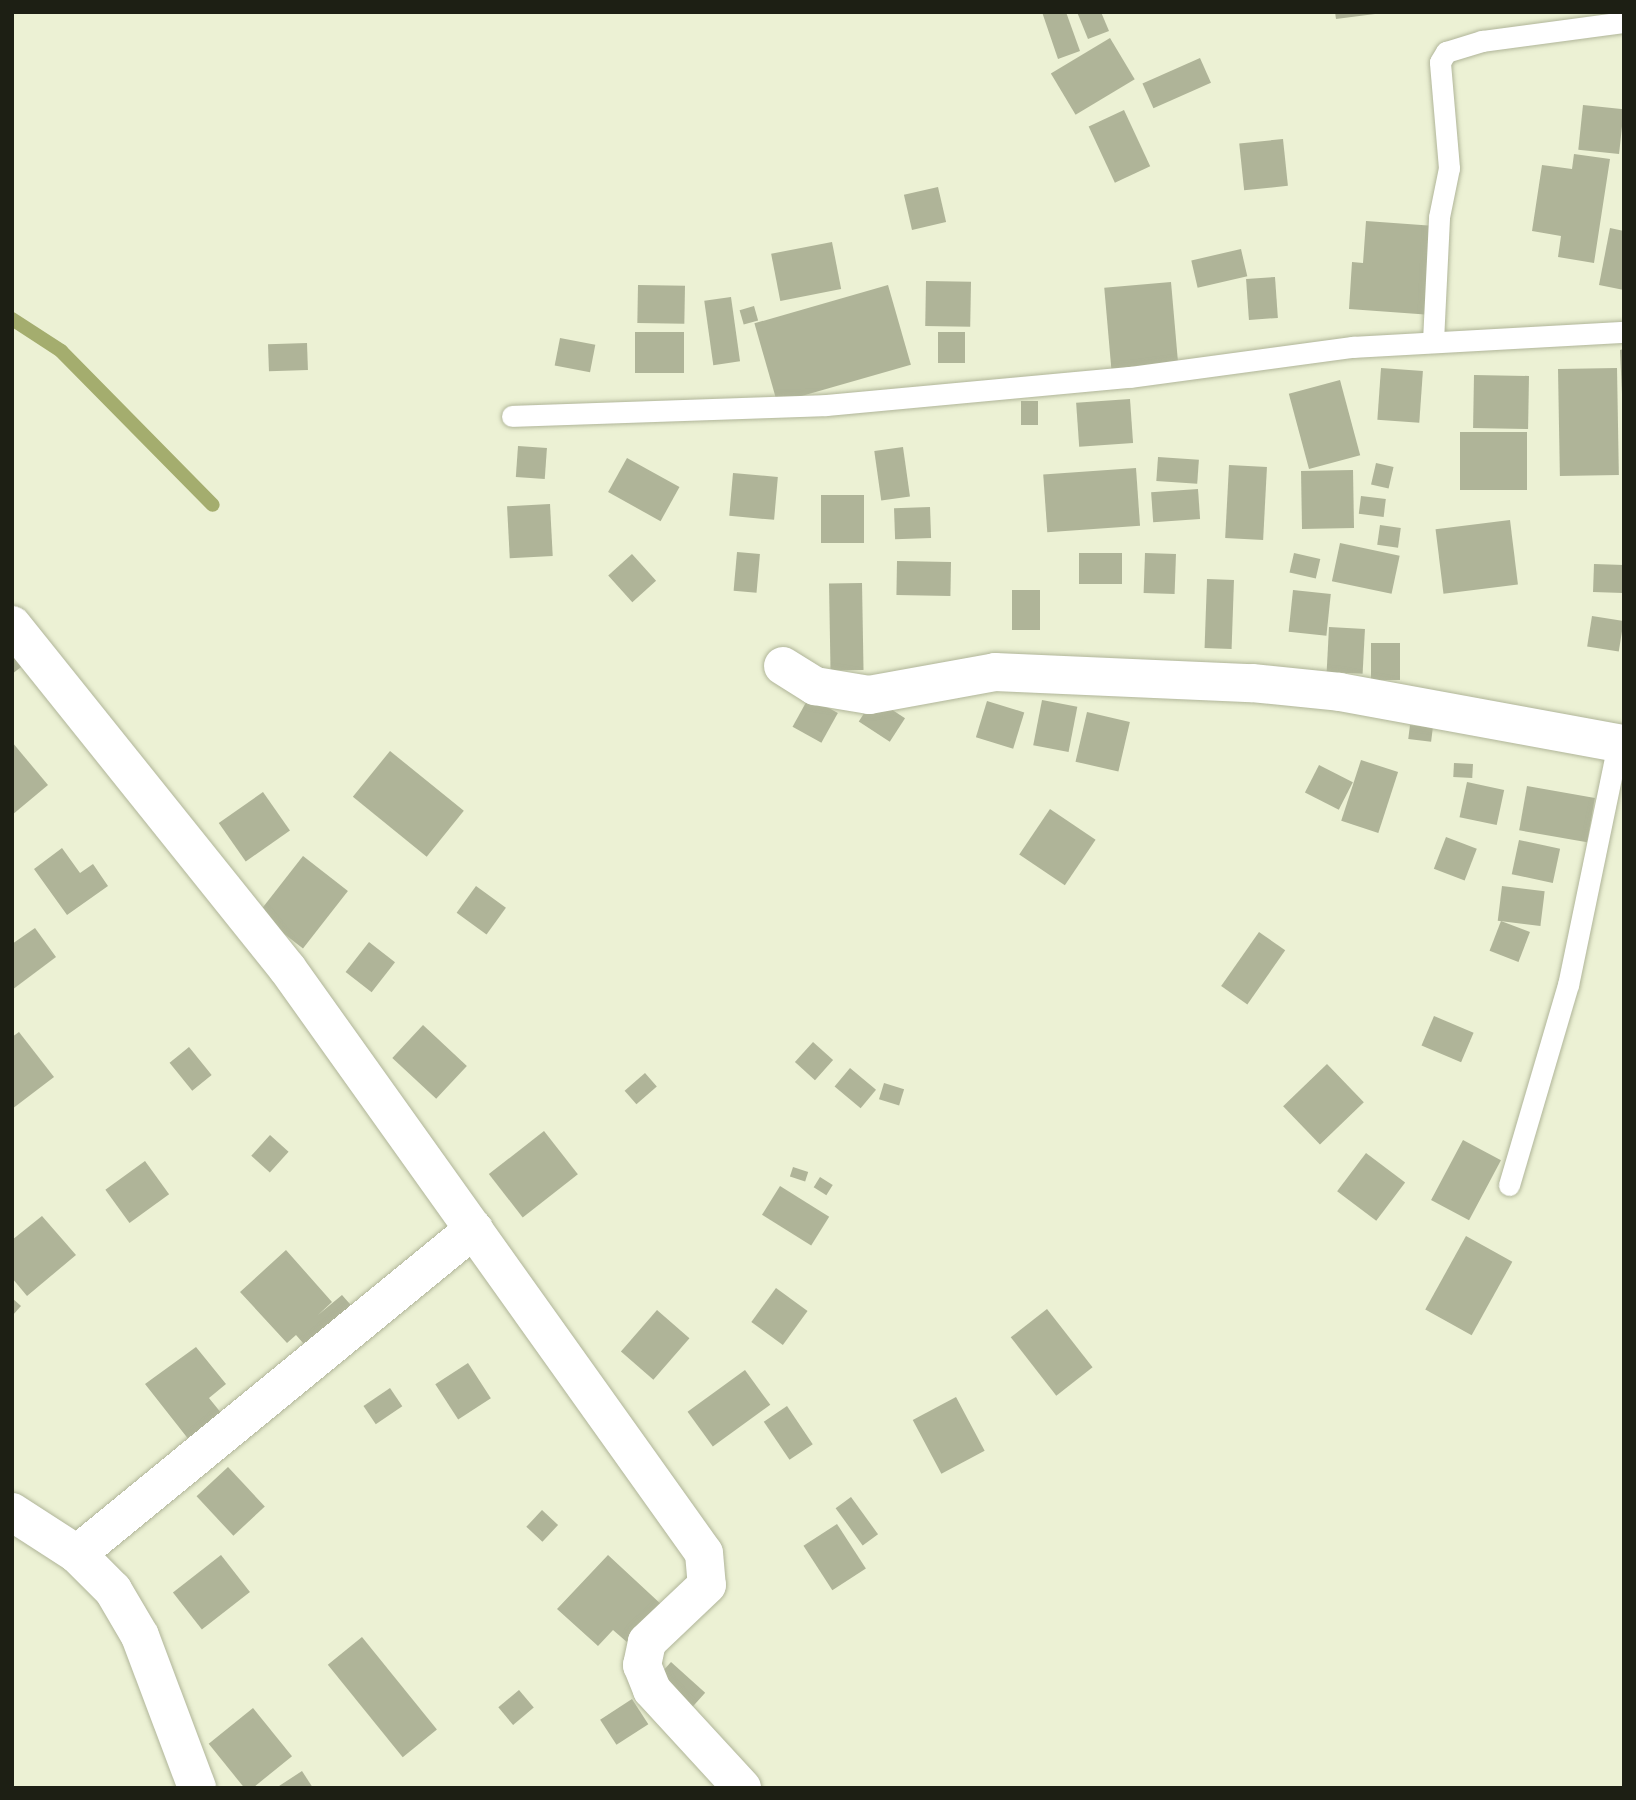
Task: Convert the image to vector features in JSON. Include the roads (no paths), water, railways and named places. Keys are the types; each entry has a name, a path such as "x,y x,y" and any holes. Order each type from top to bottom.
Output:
{"street":[{"path":"12,625 286,968 704,1553 707,1585 647,1642 642,1665 652,1690 742,1788"},
{"path":"783,666 815,686 869,695 995,672 1252,683 1340,692 1621,744"},
{"path":"78,1554 474,1229"},
{"path":"12,1511 78,1554 113,1590 140,1636 197,1788"}],"lane":[{"path":"1433,341 1439,216 1449,168 1440,62 1446,52 1624,22"},
{"path":"512,416 979,392 1433,341 1624,332"},
{"path":"1509,1185 1568,985 1621,744"}],"waterway":[{"path":"12,319 61,351 213,505"}]}
